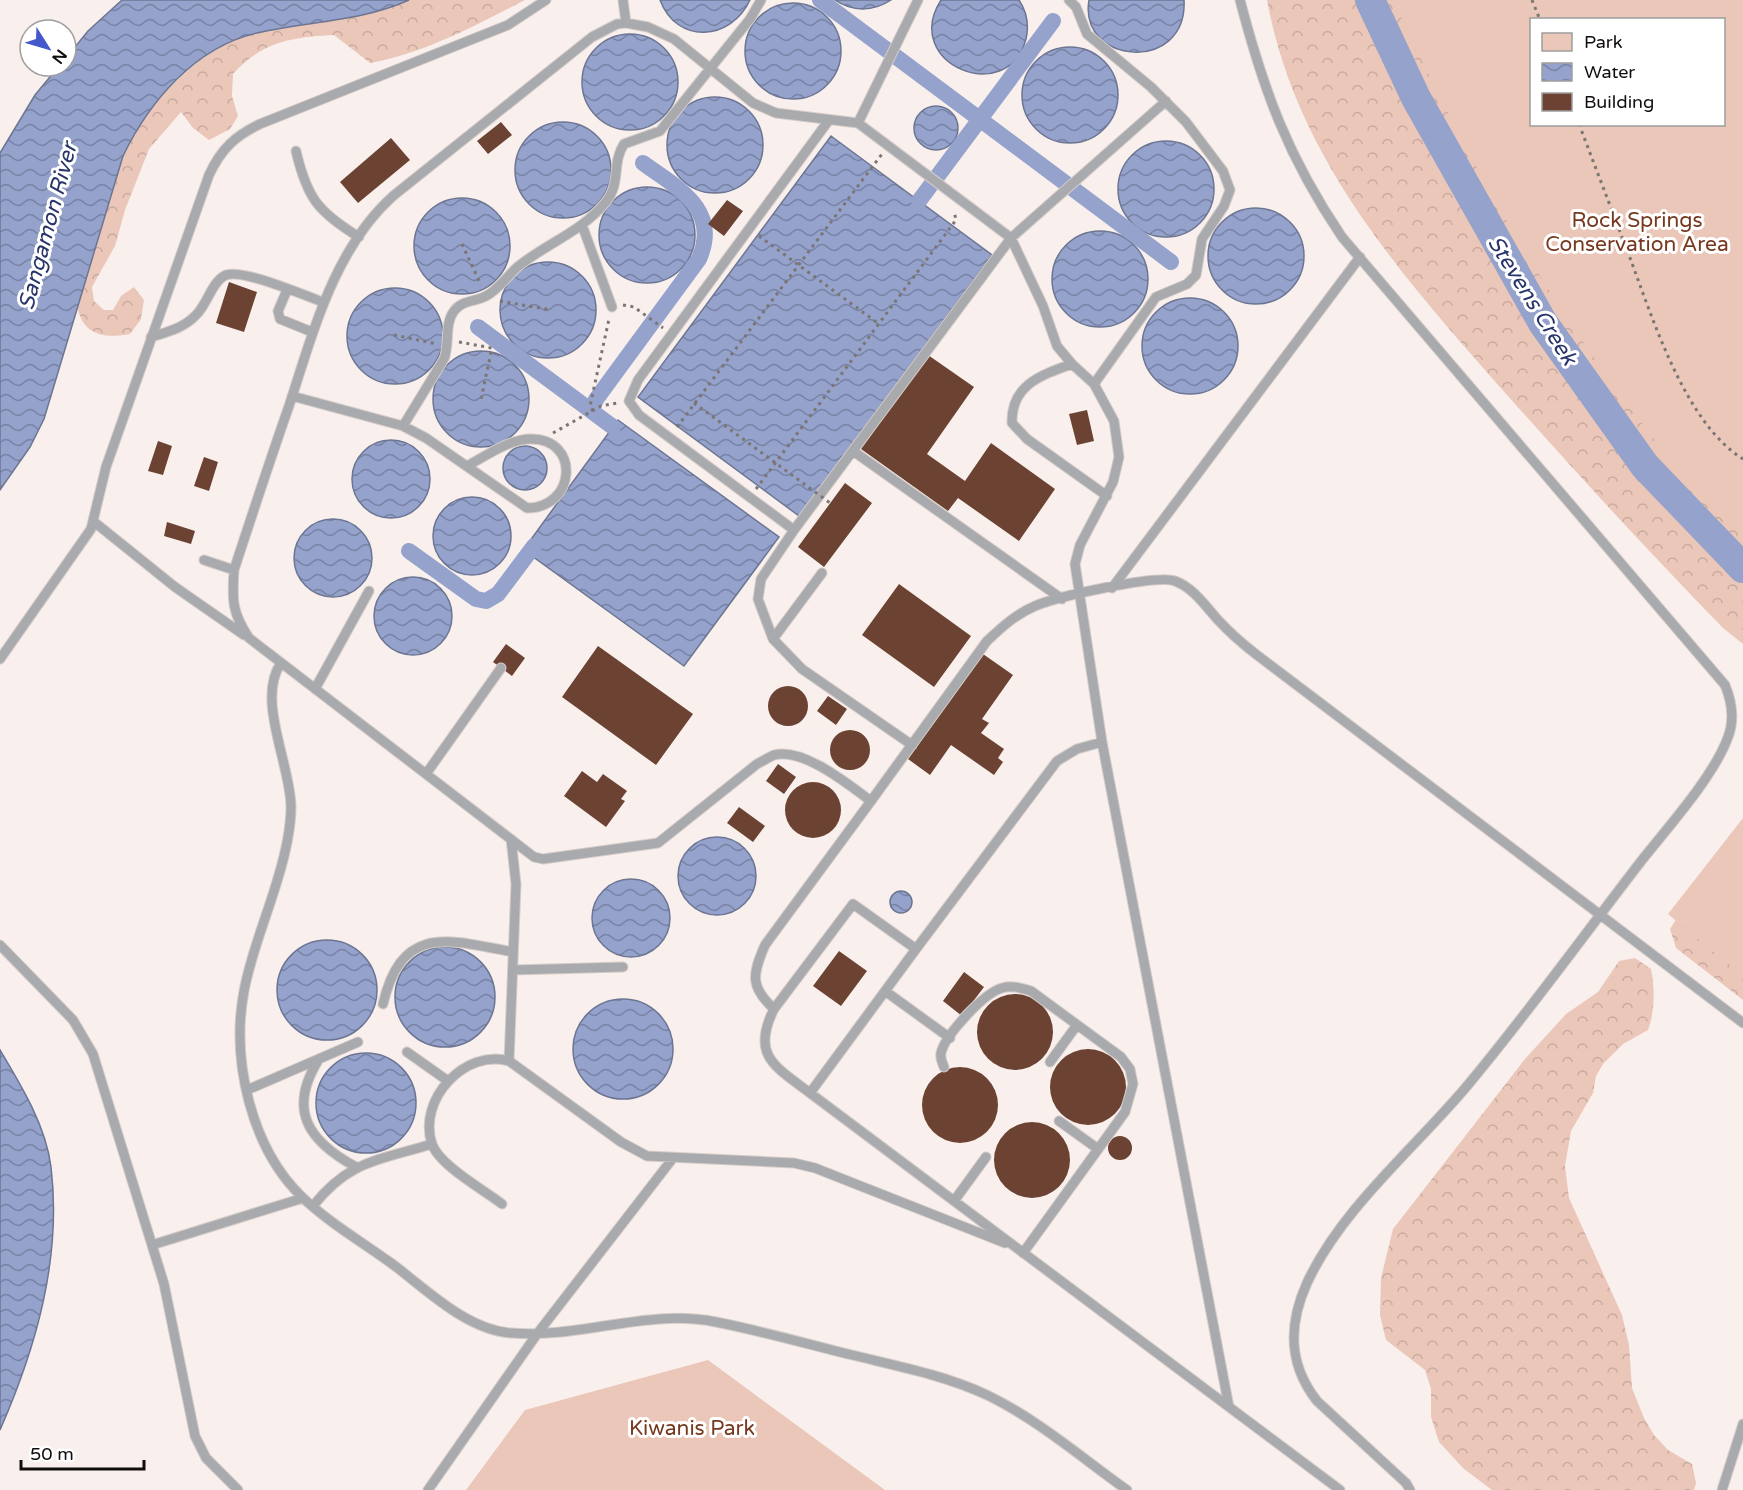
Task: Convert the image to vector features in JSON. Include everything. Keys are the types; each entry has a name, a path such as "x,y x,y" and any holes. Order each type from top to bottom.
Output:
{"lane":[{"path":"0,659 82,544 93,521 106,467 209,175 221,152 230,141 260,124 508,25 546,0"},
{"path":"623,0 626,23"},
{"path":"403,426 444,359 449,321 459,306 486,296 521,264 582,225 606,202 618,179 616,162 624,144 660,131 750,19 761,0"},
{"path":"858,123 918,0"},
{"path":"1069,0 1076,7 1087,34 1166,101 1186,122 1223,171 1229,183 1229,197 1202,239 1196,275 1182,287 1156,297 1094,384"},
{"path":"1239,0 1253,53 1290,151 1312,192 1360,257 1725,685 1731,701 1733,720 1728,738 1710,770 1467,1085 1392,1167 1327,1246 1303,1293 1293,1341 1295,1364 1305,1386 1317,1401 1406,1483 1410,1490"},
{"path":"249,638 237,620 232,598 234,570 323,302 359,237 382,206 592,37 617,24 626,23 662,32 712,67 753,103 776,113 858,123 1011,238 1043,306 1057,346 1072,364 1094,384 1114,421 1119,458 1113,482 1080,545 1075,564 1102,742 1229,1407"},
{"path":"912,745 802,669 773,639 762,617 758,599 761,579 794,530 1011,238 1166,101"},
{"path":"794,530 639,415 628,401 638,380 829,120"},
{"path":"296,151 308,193 317,207 334,222 359,237"},
{"path":"582,225 611,305"},
{"path":"1112,588 1360,257"},
{"path":"151,337 186,324 197,315 220,280 226,276 242,275 323,302"},
{"path":"287,290 278,311 280,319 312,332"},
{"path":"1072,364 1044,374 1029,384 1012,409 1012,423 1027,439 1107,496"},
{"path":"292,396 403,426 467,466 512,500 527,508 540,508 551,502 560,492 566,480 567,468 564,456 556,447 530,439 516,442 467,466"},
{"path":"853,451 1062,599"},
{"path":"93,521 175,587 249,638 534,857 543,859 658,843 757,764 775,754 794,755 816,764 871,801"},
{"path":"204,560 234,570"},
{"path":"773,639 822,573"},
{"path":"774,1009 758,994 755,981 757,964 765,945 987,641 1009,621 1027,610 1062,599 1155,578 1174,580 1187,588 1237,639 1743,1023"},
{"path":"315,689 369,591"},
{"path":"281,663 270,685 271,701 288,777 289,830 281,868 243,994 241,1030 248,1090 261,1142 286,1179 303,1198 472,1320 507,1333 537,1334 660,1318 687,1317 922,1372 961,1384 991,1397 1127,1490"},
{"path":"426,774 501,668"},
{"path":"810,1093 1057,760 1077,749 1102,742"},
{"path":"509,1061 516,884 511,839"},
{"path":"916,949 853,904 774,1009 763,1044 768,1058 778,1070 1340,1490"},
{"path":"383,1004 391,977 400,964 423,945 450,940 513,951"},
{"path":"0,945 73,1020 93,1054 164,1284 195,1436 206,1458 238,1490"},
{"path":"513,970 623,967"},
{"path":"944,1067 941,1053 975,1004 1003,988 1017,987 1030,991 1077,1025 1121,1057 1130,1069 1133,1084 1125,1112 1019,1250"},
{"path":"885,991 951,1038"},
{"path":"1050,1062 1077,1025"},
{"path":"248,1090 358,1042"},
{"path":"407,1052 448,1081"},
{"path":"502,1204 448,1165 432,1144 431,1119 434,1105 456,1072 478,1061 500,1058 509,1061 621,1142 647,1156 794,1163 814,1168 1019,1250"},
{"path":"319,1059 304,1089 305,1118 311,1132 322,1144 356,1167"},
{"path":"1059,1121 1098,1149"},
{"path":"313,1206 334,1182 356,1167 432,1144"},
{"path":"954,1201 986,1157"},
{"path":"429,1490 537,1334 673,1158"},
{"path":"152,1245 303,1198"},
{"path":"1722,1490 1743,1424"}],"path":[{"path":"1532,0 1539,18"},
{"path":"1580,126 1668,359 1712,430 1727,447 1743,459"},
{"path":"677,426 873,166"},
{"path":"758,486 952,225"},
{"path":"758,235 879,324"},
{"path":"462,244 483,289"},
{"path":"501,302 551,310"},
{"path":"592,411 590,406 611,305 634,307 657,323"},
{"path":"394,335 492,348 481,399"},
{"path":"694,403 830,503"},
{"path":"540,441 601,406"}],"green space":[{"path":"409,0 525,0 430,45 370,63 334,35 304,37 278,43 244,63 233,74 232,96 238,116 230,129 209,140 193,128 181,112 149,149 125,210 115,246 92,287 94,301 104,310 113,310 121,296 134,287 144,300 141,319 130,334 103,335 89,328 79,314 77,304 109,191 126,147 137,127 166,91 202,59 238,39 276,29 372,13"},
{"path":"1267,0 1743,0 1743,644 1723,628 1668,571 1533,425 1430,306 1359,213 1328,164 1302,112 1281,58"},
{"name":"Rock Springs Conservation Area","path":"1393,0 1743,0 1743,535 1691,483 1646,429 1604,372 1526,252 1455,127"},
{"path":"1743,818 1743,976 1668,914"},
{"path":"1743,833 1743,1000 1676,948 1670,929 1687,902"},
{"path":"1635,958 1651,969 1654,1000 1648,1030 1623,1044 1603,1064 1596,1076 1593,1093 1571,1131 1565,1166 1569,1198 1622,1315 1629,1345 1632,1388 1644,1418 1654,1435 1668,1450 1692,1464 1696,1483 1694,1490 1492,1490 1464,1469 1439,1442 1431,1417 1431,1389 1425,1370 1386,1340 1380,1315 1381,1278 1393,1229 1525,1059 1566,1014 1598,992 1619,961"},
{"name":"Kiwanis Park","path":"708,1360 885,1490 466,1490 525,1410"}],"water":[{"name":"Sangamon River","path":"122,0 409,0 372,13 276,29 235,40 194,64 160,97 123,156 44,419 30,447 0,490 0,153 35,95 49,78 78,78 78,43"},
{"path":"660,0 750,0 741,14 730,24 718,30 704,32 691,31 679,25 668,15"},
{"path":"835,0 891,0 877,7 863,9 848,7"},
{"path":"941,0 1019,0 1026,14 1027,29 1026,39 1015,60 999,71 980,74 961,69 945,59 934,43 932,23"},
{"path":"1089,0 1184,0 1181,24 1169,40 1153,50 1134,52 1115,48 1100,38 1090,22"},
{"path":"793,3 811,7 827,17 837,33 841,51 837,69 827,85 811,95 793,99 775,95 759,85 749,69 745,51 749,33 759,17 775,7"},
{"path":"630,34 648,38 664,48 674,64 678,82 674,100 664,116 648,126 630,130 612,126 596,116 586,100 582,82 586,64 596,48 612,38"},
{"path":"1070,47 1088,51 1104,61 1114,77 1118,95 1114,113 1104,129 1088,139 1070,143 1052,139 1036,129 1026,113 1022,95 1026,77 1036,61 1052,51"},
{"path":"715,97 733,101 749,111 759,127 763,145 759,163 749,179 733,189 715,193 697,189 681,179 671,163 667,145 671,127 681,111 697,101"},
{"path":"936,106 945,107 952,112 957,119 957,137 952,144 945,149 936,150 927,149 920,144 915,137 914,128 915,119 920,112 927,107"},
{"path":"563,122 581,126 597,136 607,152 611,170 607,188 597,204 581,214 563,218 545,214 529,204 519,188 515,170 519,152 529,136 545,126"},
{"path":"831,136 992,255 799,516 638,397"},
{"path":"1166,141 1184,145 1200,155 1210,171 1214,189 1210,207 1200,223 1184,233 1166,237 1148,233 1132,223 1122,207 1118,189 1122,171 1132,155 1148,145"},
{"path":"647,187 665,191 681,201 691,217 695,235 691,253 681,269 665,279 647,283 629,279 613,269 603,253 599,235 603,217 613,201 629,191"},
{"path":"462,198 480,202 496,212 506,228 510,246 506,264 496,280 480,290 462,294 444,290 428,280 418,264 414,246 418,228 428,212 444,202"},
{"path":"1256,208 1274,212 1290,222 1300,238 1304,256 1300,274 1290,290 1274,300 1256,304 1238,300 1222,290 1212,274 1208,256 1212,238 1222,222 1238,212"},
{"path":"1100,231 1118,235 1134,245 1144,261 1148,279 1144,297 1134,313 1118,323 1100,327 1082,323 1066,313 1056,297 1052,279 1056,261 1066,245 1082,235"},
{"path":"548,262 566,266 582,276 592,292 596,310 592,328 582,344 566,354 548,358 530,354 514,344 504,328 500,310 504,292 514,276 530,266"},
{"path":"395,288 413,292 429,302 439,318 443,336 439,354 429,370 413,380 395,384 377,380 361,370 351,354 347,336 351,318 361,302 377,292"},
{"path":"1190,298 1208,302 1224,312 1234,328 1238,346 1234,364 1224,380 1208,390 1190,394 1172,390 1156,380 1146,364 1142,346 1146,328 1156,312 1172,302"},
{"path":"481,351 499,355 515,365 525,381 529,399 525,417 515,433 499,443 481,447 463,443 447,433 437,417 433,399 437,381 447,365 463,355"},
{"path":"618,420 779,537 684,666 532,556 537,548 529,542"},
{"path":"383,440 399,440 413,446 424,457 430,471 430,487 424,501 413,512 399,518 383,518 369,512 358,501 352,487 352,471 358,457 369,446"},
{"path":"525,446 534,447 541,452 546,459 546,477 541,484 534,489 525,490 516,489 509,484 504,477 503,468 504,459 509,452 516,447"},
{"path":"464,497 480,497 494,503 505,514 511,528 511,544 505,558 494,569 480,575 464,575 450,569 439,558 433,544 433,528 439,514 450,503"},
{"path":"325,519 341,519 355,525 366,536 372,550 372,566 366,580 355,591 341,597 325,597 311,591 300,580 294,566 294,550 300,536 311,525"},
{"path":"405,577 421,577 435,583 446,594 452,608 452,624 446,638 435,649 421,655 405,655 391,649 380,638 374,624 374,608 380,594 391,583"},
{"path":"709,837 725,837 739,843 750,854 756,868 756,884 750,898 739,909 725,915 709,915 695,909 684,898 678,884 678,868 684,854 695,843"},
{"path":"623,879 639,879 653,885 664,896 670,910 670,926 664,940 653,951 639,957 623,957 609,951 598,940 592,926 592,910 598,896 609,885"},
{"path":"901,891 909,894 912,902 909,910 901,913 893,910 890,902 893,894"},
{"path":"327,940 346,944 362,955 373,971 377,990 373,1009 362,1025 346,1036 327,1040 308,1036 292,1025 281,1009 277,990 281,971 292,955 308,944"},
{"path":"445,947 464,951 480,962 491,978 495,997 491,1016 480,1032 464,1043 445,1047 426,1043 410,1032 399,1016 395,997 399,978 410,962 426,951"},
{"path":"623,999 642,1003 658,1014 669,1030 673,1049 669,1068 658,1084 642,1095 623,1099 604,1095 588,1084 577,1068 573,1049 577,1030 588,1014 604,1003"},
{"path":"0,1050 32,1106 44,1136 51,1167 53,1235 49,1269 35,1335 0,1430"},
{"path":"366,1053 385,1057 401,1068 412,1084 416,1103 412,1122 401,1138 385,1149 366,1153 347,1149 331,1138 320,1122 316,1103 320,1084 331,1068 347,1057"}],"building":[{"path":"501,122 512,135 488,154 477,141"},
{"path":"391,138 410,160 358,203 340,182"},
{"path":"727,200 743,211 724,236 708,224"},
{"path":"229,282 257,292 244,332 216,323"},
{"path":"928,355 974,387 927,454 965,481 991,443 1055,489 1019,541 958,498 948,511 861,449"},
{"path":"1087,410 1094,441 1077,445 1069,414"},
{"path":"158,441 172,446 163,475 148,471"},
{"path":"204,457 218,462 209,491 194,486"},
{"path":"845,483 872,503 824,567 798,547"},
{"path":"167,522 195,531 191,544 164,536"},
{"path":"899,584 971,636 934,687 862,635"},
{"path":"506,644 525,658 512,676 493,662"},
{"path":"598,646 693,714 656,765 562,697"},
{"path":"983,654 1013,675 982,719 989,723 981,733 1004,749 998,758 1003,762 994,775 951,745 930,775 908,759"},
{"path":"788,686 802,692 808,706 802,720 788,726 774,720 768,706 774,692"},
{"path":"828,696 847,709 836,725 817,711"},
{"path":"850,730 864,736 870,750 864,764 850,770 836,764 830,750 836,736"},
{"path":"778,764 796,777 784,794 766,781"},
{"path":"582,771 597,782 603,774 627,791 621,799 625,801 606,827 564,796"},
{"path":"807,782 819,782 829,786 837,794 841,810 837,826 829,834 819,838 807,838 797,834 789,826 785,816 785,804 789,794 797,786"},
{"path":"739,807 765,826 753,842 727,823"},
{"path":"839,951 867,971 841,1006 813,986"},
{"path":"964,972 984,987 962,1016 943,1001"},
{"path":"1015,994 1029,997 1042,1005 1050,1018 1053,1032 1050,1046 1042,1059 1029,1067 1015,1070 1001,1067 988,1059 980,1046 977,1032 980,1018 988,1005 1001,997"},
{"path":"1088,1049 1102,1052 1115,1060 1123,1073 1126,1087 1123,1101 1115,1114 1102,1122 1088,1125 1074,1122 1061,1114 1053,1101 1050,1087 1053,1073 1061,1060 1074,1052"},
{"path":"960,1067 974,1070 987,1078 995,1091 998,1105 995,1119 987,1132 974,1140 960,1143 946,1140 933,1132 925,1119 922,1105 925,1091 933,1078 946,1070"},
{"path":"1032,1122 1046,1125 1059,1133 1067,1146 1070,1160 1067,1174 1059,1187 1046,1195 1032,1198 1018,1195 1005,1187 997,1174 994,1160 997,1146 1005,1133 1018,1125"},
{"path":"1120,1136 1129,1139 1132,1148 1129,1157 1120,1160 1111,1157 1108,1148 1111,1139"}],"waterway":[{"path":"820,0 1171,262"},
{"name":"Stevens Creek","path":"1370,0 1416,98 1543,323 1645,466 1743,568"},
{"path":"919,201 1053,21"},
{"path":"594,413 592,407 597,398 699,259 704,242 704,226 700,213 692,202 643,163"},
{"path":"478,327 613,427"},
{"path":"409,551 476,599 486,601 498,594 534,546"}]}
